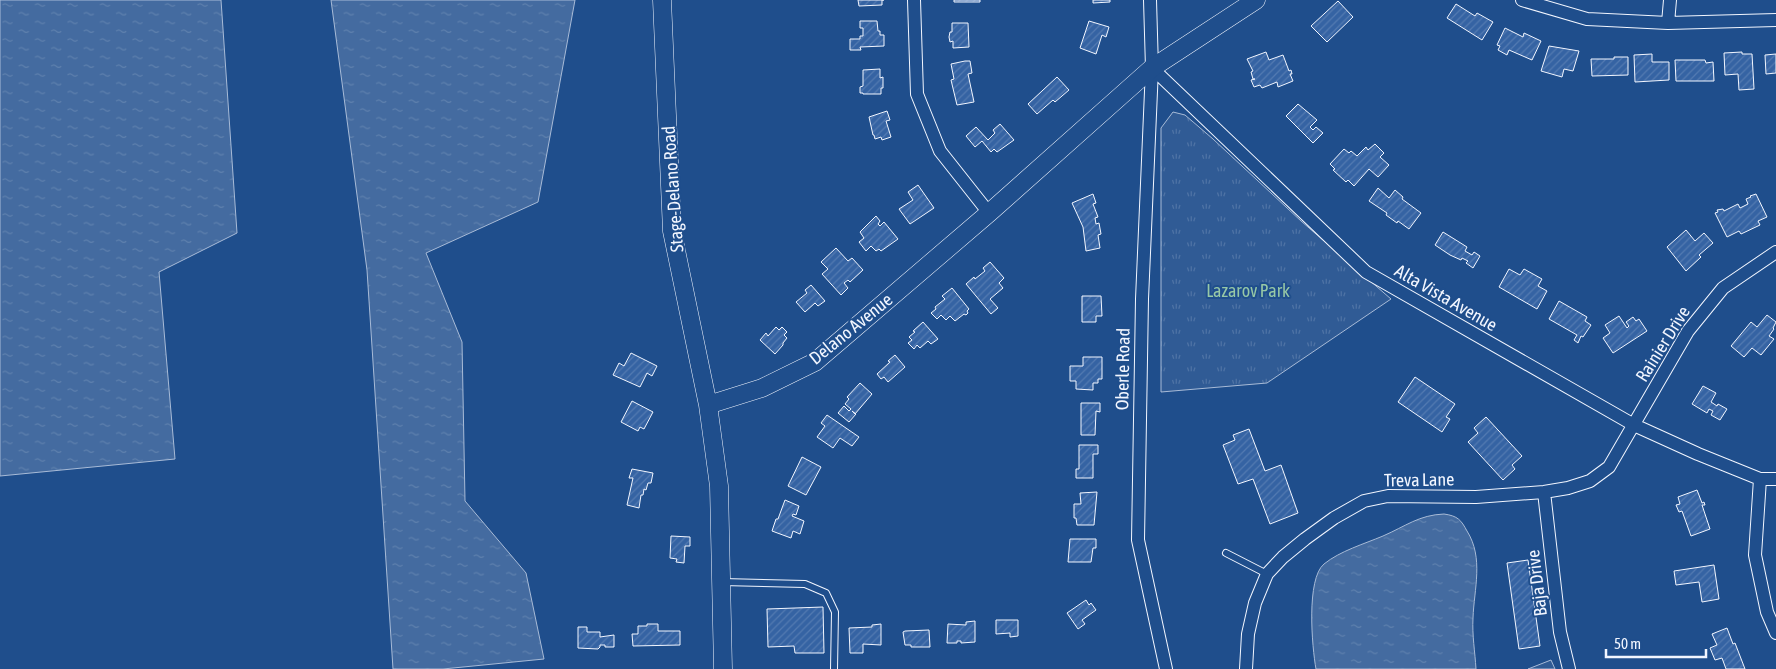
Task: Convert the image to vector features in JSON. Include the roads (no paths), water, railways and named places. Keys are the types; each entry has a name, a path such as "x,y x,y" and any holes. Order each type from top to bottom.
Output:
{"street":[{"name":"Stage-Delano Road","path":"662,0 672,231 708,405"},
{"path":"914,0 917,94 940,151 988,213"},
{"name":"Oberle Road","path":"1150,0 1152,68 1142,299 1138,540 1166,669"},
{"name":"Delano Avenue","path":"708,405 762,388 815,362 1152,68 1256,0"},
{"path":"1522,0 1587,19 1668,22 1776,20"},
{"path":"1668,22 1670,0"},
{"name":"Alta Vista Avenue","path":"1152,68 1366,272 1634,425 1760,479 1776,480"},
{"name":"Rainier Drive","path":"1634,425 1688,331 1723,288 1776,252"},
{"path":"708,405 719,486 723,669"},
{"name":"Treva Lane","path":"1246,669 1248,634 1255,603 1268,574 1283,557 1334,518 1364,501 1388,496 1476,497 1544,492 1568,488 1590,481 1609,467 1634,425"},
{"path":"1760,479 1755,555 1767,612 1776,633"},
{"name":"Baja Drive","path":"1544,492 1560,632 1569,669"}],"lane":[{"path":"1226,552 1268,574"},
{"path":"721,582 805,584 826,594 835,612 834,669"}],"water":[{"path":"0,0 221,0 237,233 159,272 175,459 0,476"},
{"path":"331,0 575,0 538,202 426,253 462,342 465,501 526,573 544,659 443,669 393,669 367,270"},
{"path":"1444,514 1456,517 1461,521 1472,541 1475,552 1477,574 1473,637 1476,669 1316,669 1312,630 1313,598 1318,572 1324,564 1345,552 1427,516"}],"park label":[{"name":"Lazarov Park","path":"1248,291"}]}
